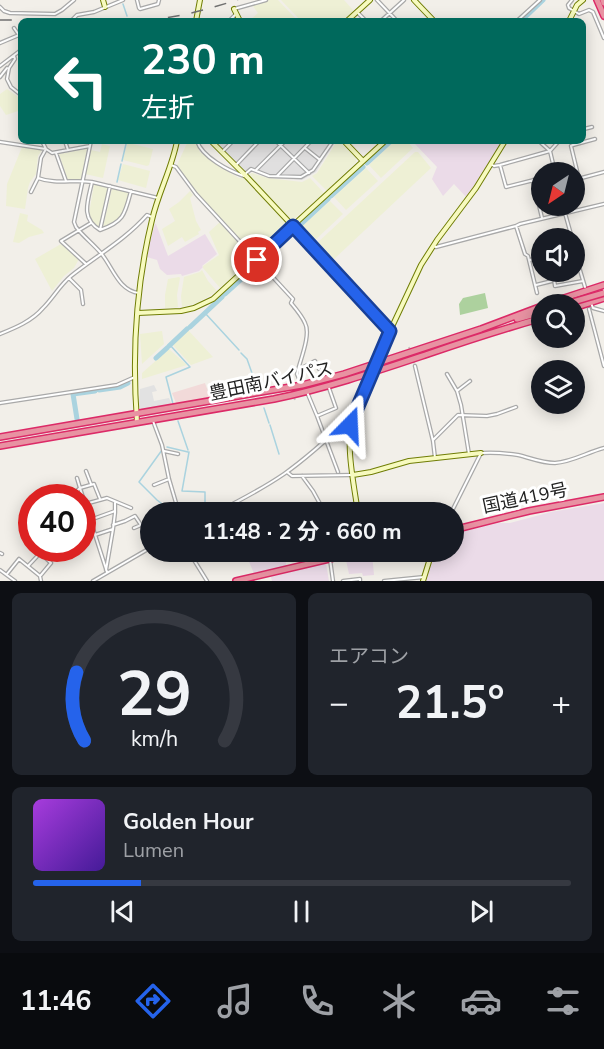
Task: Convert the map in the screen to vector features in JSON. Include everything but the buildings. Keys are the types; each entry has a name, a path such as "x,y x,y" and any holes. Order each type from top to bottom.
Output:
{"highway":[{"path":"597,0 604,16"},
{"path":"577,294 604,285"},
{"path":"585,300 604,295"},
{"path":"585,306 590,306 604,295"},
{"path":"585,302 604,295"},
{"name":"豊田南バイパス","path":"0,437 302,386 481,329 531,310"},
{"path":"481,329 531,318"},
{"name":"豊田南バイパス","path":"0,444 307,392 370,374 531,318"},
{"path":"377,362 383,364 409,356 428,354"},
{"path":"319,381 337,380 363,372 370,374"},
{"path":"136,414 141,417 175,412 196,412"},
{"name":"国道419号","path":"464,527 529,511 604,497"},
{"path":"236,581 305,562"}],"street":[{"path":"0,7 10,13 52,14 60,12 74,0"},
{"path":"103,0 105,7"},
{"path":"74,18 123,0"},
{"path":"137,0 140,9 158,4 159,0"},
{"path":"197,18 200,0"},
{"path":"231,18 235,11 266,0"},
{"path":"350,18 370,0"},
{"path":"377,0 394,18"},
{"path":"384,18 404,0"},
{"path":"414,0 431,18"},
{"path":"520,18 540,0"},
{"path":"572,0 569,2 569,8 579,14 589,10 593,12 604,38"},
{"path":"570,18 583,0"},
{"path":"235,11 238,18"},
{"path":"357,12 363,18"},
{"path":"14,28 18,33"},
{"path":"0,43 18,37"},
{"path":"0,66 18,53"},
{"path":"14,56 15,59 6,79 18,93"},
{"path":"0,77 6,68 9,68"},
{"path":"586,128 592,127"},
{"path":"586,141 595,139"},
{"path":"0,142 46,149 52,153 90,146 74,222 102,254 123,286 133,293 139,293"},
{"path":"44,144 46,149"},
{"path":"66,144 68,150"},
{"path":"137,422 135,377 139,293 152,217 176,144"},
{"path":"198,144 199,148 210,157 232,171 246,176"},
{"path":"214,144 390,331"},
{"path":"222,152 230,144"},
{"path":"235,166 257,144"},
{"path":"277,176 308,144"},
{"path":"246,176 251,169 269,176 301,177 314,170 331,144"},
{"path":"347,144 363,161"},
{"path":"138,313 172,313 194,308 213,299 382,144"},
{"path":"356,502 349,435 354,414 370,374 421,265 504,144"},
{"path":"542,144 550,151 553,162"},
{"path":"491,164 500,165 550,151 556,144"},
{"path":"575,162 571,146 577,144"},
{"path":"255,170 281,145 309,173"},
{"path":"305,148 320,160"},
{"path":"31,192 38,178 41,158 46,149"},
{"path":"56,153 66,181"},
{"path":"171,165 176,167 196,194 293,299 291,303 306,324 306,341 297,374 302,386"},
{"path":"500,165 506,187 531,180"},
{"path":"585,177 604,172"},
{"path":"38,178 51,182 92,182 159,198"},
{"path":"92,182 87,215 91,223 100,230"},
{"path":"100,230 110,186"},
{"path":"100,230 117,223 123,217 131,191"},
{"path":"585,208 604,204"},
{"path":"0,334 20,326 42,310 69,278 102,254 147,215 152,217"},
{"path":"433,246 554,216"},
{"path":"87,264 61,242 91,223"},
{"path":"516,226 525,254 528,256 537,293"},
{"path":"69,278 81,290 83,304"},
{"path":"536,285 548,282"},
{"path":"554,282 555,286 577,282"},
{"path":"583,282 585,287"},
{"path":"590,306 604,311"},
{"path":"590,306 604,366"},
{"path":"298,370 315,362 319,369"},
{"path":"415,366 433,440 435,458"},
{"path":"447,374 457,391 464,415 469,454"},
{"path":"0,403 117,385 135,377"},
{"path":"457,391 470,381"},
{"path":"317,416 336,408 328,386"},
{"path":"307,392 338,472"},
{"path":"433,440 458,415 487,416 516,407"},
{"path":"236,502 286,472 354,414"},
{"path":"153,419 164,451 176,502"},
{"path":"286,472 292,476 353,475 409,461 499,452 542,463 558,463 604,448"},
{"path":"164,451 178,454"},
{"path":"457,502 480,453"},
{"path":"86,471 91,484"},
{"path":"302,476 319,502"},
{"path":"77,478 79,484"},
{"path":"154,485 169,479"},
{"path":"96,489 100,499"},
{"path":"96,500 107,498 130,508"},
{"path":"106,572 116,511 114,502"},
{"path":"96,518 116,511"},
{"path":"113,525 135,516 141,525 134,528"},
{"path":"96,534 112,529"},
{"path":"96,541 106,572"},
{"path":"93,581 140,553"},
{"path":"6,574 19,559 40,576 41,581"},
{"path":"28,566 32,562"},
{"path":"40,576 50,562"},
{"path":"195,562 207,581"},
{"path":"331,562 333,581"},
{"path":"384,581 424,579 429,562"},
{"path":"0,570 15,581"},
{"path":"342,581 360,579 360,581"}],"shaded area":[{"path":"217,144 334,144 316,172 302,180 269,178 252,171 245,172"},
{"path":"415,144 501,144 467,198 454,184 443,196 432,179 437,167"},
{"path":"155,224 168,256 205,234 217,254 199,271 182,276 181,274 167,275 160,269 157,260 146,255"},
{"path":"205,383 210,397 176,403 172,393"},
{"path":"154,385 157,391 152,392 154,401 169,398 172,405 143,410 139,407 140,389"},
{"path":"604,503 604,581 425,581 432,562 464,562 464,531 498,523 510,523 551,512"},
{"path":"249,562 286,562 287,567 255,576"},
{"path":"346,562 373,562 374,575 349,574"},
{"path":"326,563 329,581 272,581 271,577"}],"green space":[{"path":"278,0 295,18 252,18 258,13 252,5"},
{"path":"281,0 344,0 354,12 347,18 298,18"},
{"path":"7,89 18,97 18,111 6,115 0,106 0,94"},
{"path":"102,144 110,146 103,178 85,174 91,150 100,152"},
{"path":"127,144 153,149 147,166 123,160"},
{"path":"187,144 196,144 200,152 230,173 244,178 286,223 285,227 255,256 192,189 177,165"},
{"path":"335,144 343,144 356,158 356,162 327,191 312,176 317,173"},
{"path":"391,144 410,144 413,148 381,178 369,165"},
{"path":"22,147 42,150 38,156 36,174 28,188 25,209 6,206 7,184"},
{"path":"87,149 81,179 68,180 59,154"},
{"path":"415,152 418,152 431,168 331,262 316,248 316,244"},
{"path":"123,164 150,171 146,188 118,180"},
{"path":"366,168 378,181 346,210 334,197"},
{"path":"252,173 268,178 302,182 310,178 324,193 291,220 248,175"},
{"path":"94,184 109,188 99,227 92,222 89,214"},
{"path":"112,188 129,192 124,213 119,220 103,227"},
{"path":"190,191 193,195 190,198 196,221 201,230 199,234 185,242 182,237 168,246 162,229 175,221 169,209"},
{"path":"330,201 343,214 313,242 300,228"},
{"path":"20,213 28,215 27,221 44,233 29,237 19,243 13,242"},
{"path":"220,222 252,259 220,288 203,266 219,255 209,232"},
{"path":"61,244 79,259 74,268 52,291 35,259"},
{"path":"202,270 217,291 198,303 182,307 184,277"},
{"path":"179,277 178,307 165,308 168,279"},
{"path":"485,293 488,308 460,315 459,304 463,298"},
{"path":"188,330 213,357 191,365 172,344"},
{"path":"162,331 164,344 142,364 140,334"},
{"path":"169,349 187,365 142,379 142,373"}],"waterway":[{"path":"524,18 543,0"},
{"path":"123,4 127,16"},
{"path":"122,161 126,144"},
{"path":"367,163 388,144"},
{"path":"117,182 121,164"},
{"path":"331,196 363,167"},
{"path":"300,225 328,199"},
{"path":"260,262 289,235"},
{"path":"225,294 257,265"},
{"path":"190,327 222,297"},
{"path":"205,313 239,350"},
{"path":"169,346 187,329"},
{"path":"170,345 190,367 166,377 173,404"},
{"path":"156,358 167,348"},
{"path":"241,353 247,359 253,376"},
{"path":"254,378 257,389"},
{"path":"99,390 120,387 128,383"},
{"path":"77,419 73,394 95,391"},
{"path":"264,408 269,423"},
{"path":"178,421 188,450"},
{"path":"270,425 279,454"},
{"path":"167,447 188,452"},
{"path":"160,502 139,482 162,450"},
{"path":"189,452 182,491 205,492 205,502"}],"tunnel":[{"path":"409,347 415,366"},
{"path":"289,384 295,400"}],"railway":[{"path":"160,18 188,14 238,0"},
{"path":"0,20 18,20"}],"route":[{"path":"257,260 293,226 390,331 350,425"}]}
